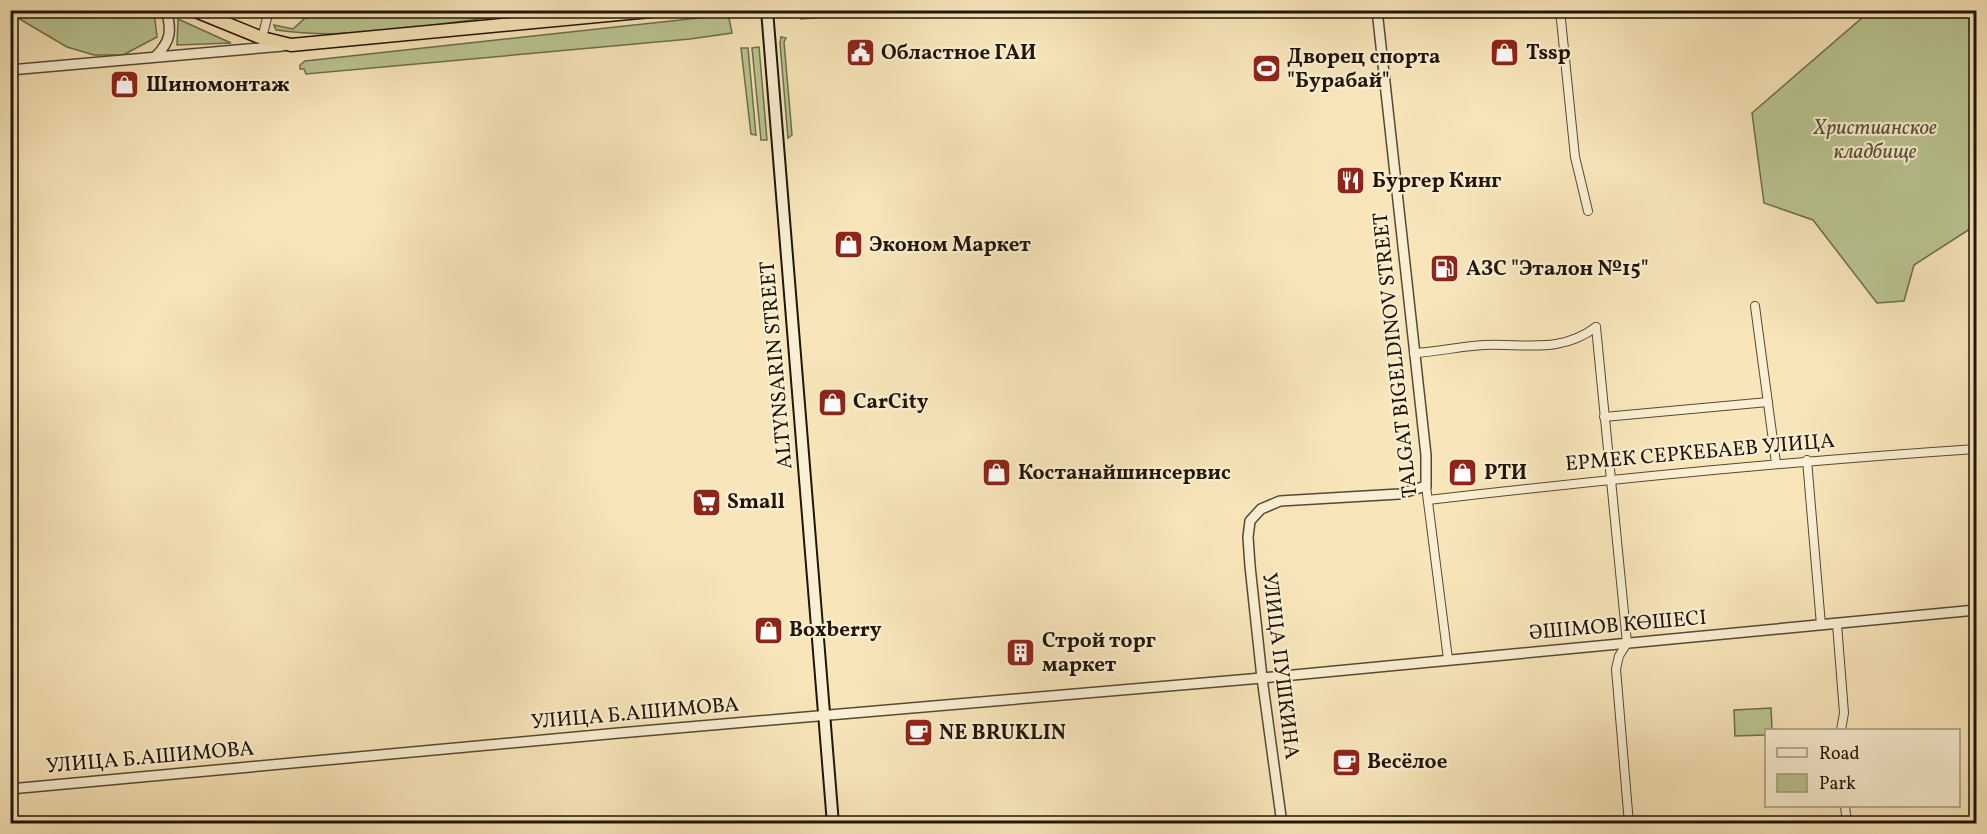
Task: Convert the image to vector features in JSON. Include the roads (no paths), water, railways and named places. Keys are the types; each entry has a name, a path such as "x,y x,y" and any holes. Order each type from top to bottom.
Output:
{"highway":[{"path":"193,10 262,38 291,45 661,10"}],"main road":[{"name":"ALTYNSARIN STREET","path":"767,10 833,824"}],"street":[{"path":"156,56 170,37 166,10"},
{"path":"262,38 269,10"},
{"name":"TALGAT BIGELDINOV STREET","path":"1377,10 1426,454 1426,486 1448,659"},
{"path":"1560,10 1575,157 1588,211"},
{"path":"10,70 291,45"},
{"path":"1755,306 1776,463"},
{"path":"1414,353 1484,345 1557,345 1577,340 1596,327 1627,643 1618,656 1616,669 1629,824"},
{"path":"1604,417 1768,402"},
{"name":"ЕРМЕК СЕРКЕБАЕВ УЛИЦА","path":"1428,500 1807,460 1977,449"},
{"path":"1807,460 1821,625"},
{"name":"УЛИЦА ПУШКИНА","path":"1282,824 1262,678 1248,537 1250,521 1267,505 1280,501 1399,494 1426,486"},
{"name":"ӘШІМОВ КӨШЕСІ","path":"1262,678 1977,610"},
{"path":"1837,624 1844,713 1841,729"},
{"name":"УЛИЦА Б.АШИМОВА","path":"10,789 1262,678"},
{"path":"1845,807 1847,824"}],"place":[{"name":"Областное ГАИ","path":"860,53"},
{"name":"Tssp","path":"1505,53"},
{"name":"Дворец спорта \"Бурабай\"","path":"1266,69"},
{"name":"Шиномонтаж","path":"125,85"},
{"name":"Бургер Кинг","path":"1351,181"},
{"name":"Эконом Маркет","path":"848,245"},
{"name":"АЗС \"Эталон №15\"","path":"1445,269"},
{"name":"CarCity","path":"832,402"},
{"name":"Костанайшинсервис","path":"997,473"},
{"name":"РТИ","path":"1463,473"},
{"name":"Small","path":"706,502"},
{"name":"Boxberry","path":"768,630"},
{"name":"Строй торг маркет","path":"1021,653"},
{"name":"NE BRUKLIN","path":"918,733"},
{"name":"Весёлое","path":"1346,762"}],"park label":[{"name":"Христианское кладбище","path":"1875,140"}]}
